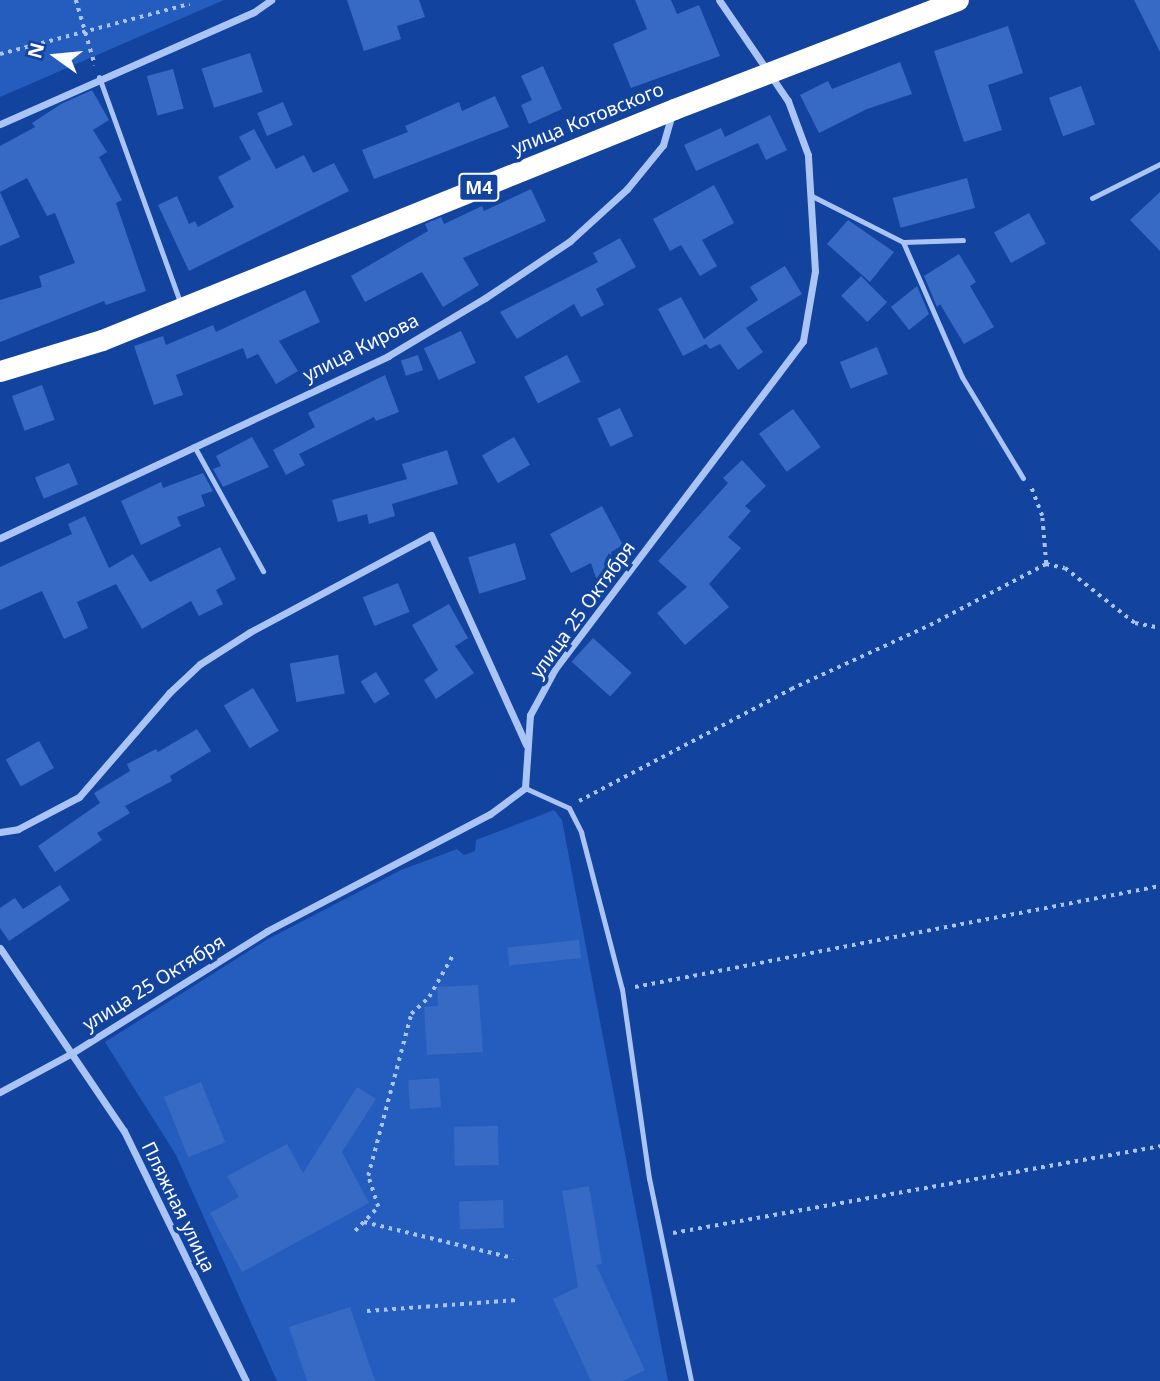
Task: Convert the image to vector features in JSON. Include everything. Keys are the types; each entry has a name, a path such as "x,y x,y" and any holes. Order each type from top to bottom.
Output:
{"highway":[{"name":"улица Котовского","path":"0,371 102,340 674,109 958,0"}],"street":[{"path":"0,124 99,77 254,12 271,0"},
{"name":"улица 25 Октября","path":"0,1092 72,1053 267,931 490,814 525,788 530,715 555,669 803,341 815,271 808,155 788,101 719,0"},
{"name":"улица Кирова","path":"0,538 388,356 570,241 650,164 663,145 674,109"},
{"path":"0,832 18,829 79,797 169,693 200,664 250,632 431,535 526,745"},
{"name":"Пляжная улица","path":"0,948 124,1131 246,1381"}],"lane":[{"path":"99,77 182,307"},
{"path":"1092,198 1160,164"},
{"path":"810,195 903,242 963,240"},
{"path":"903,242 962,377 1023,478"},
{"path":"194,446 264,571"},
{"path":"525,788 569,808 581,832 622,989 660,1235 691,1381"}],"path":[{"path":"76,0 99,77"},
{"path":"0,54 189,4"},
{"path":"1023,478 1034,491 1042,516 1046,564"},
{"path":"569,808 618,777 1046,564 1065,568 1135,623 1160,628"},
{"path":"622,989 1160,886"},
{"path":"355,1231 378,1207 368,1176 411,1014 429,997 453,955"},
{"path":"660,1235 1160,1146"},
{"path":"364,1222 513,1258"},
{"path":"367,1311 516,1300"}],"shaded area":[{"path":"0,0 224,0 0,97"},
{"path":"554,810 562,820 668,1381 277,1381 176,1155 105,1042 268,939 401,870 457,849 464,855 470,853 475,851 476,840"}],"building":[{"path":"347,0 419,0 425,17 397,26 401,39 364,51"},
{"path":"635,0 671,0 677,14 699,5 720,56 631,88 613,44 647,29"},
{"path":"1134,0 1160,0 1160,52"},
{"path":"1008,26 1023,73 988,85 1002,130 964,142 934,51"},
{"path":"250,53 263,92 214,108 201,69"},
{"path":"900,62 912,94 867,109 819,133 800,95 828,81 832,89"},
{"path":"543,66 562,109 529,124 521,105 532,100 521,76"},
{"path":"173,69 184,109 158,116 147,76"},
{"path":"1081,86 1095,125 1063,136 1049,98"},
{"path":"92,90 109,120 93,130 107,152 99,157 122,200 116,203 146,291 106,305 104,301 0,342 0,300 42,287 39,276 75,263 55,213 47,216 27,178 0,192 0,146 35,127 32,123 61,104"},
{"path":"495,96 509,127 374,179 362,150 408,132 405,126 459,102 462,111"},
{"path":"283,102 293,125 267,136 257,113"},
{"path":"770,115 787,150 766,160 758,143 696,171 684,145 721,128 725,137"},
{"path":"254,129 276,169 304,155 313,173 334,163 349,191 189,271 158,205 177,196 189,224 195,221 198,227 234,207 218,177 251,159 239,137"},
{"path":"967,178 975,208 901,228 893,198"},
{"path":"714,185 734,223 702,240 717,266 700,276 681,245 670,251 653,219"},
{"path":"531,189 546,221 463,258 479,285 443,307 422,272 365,302 351,276 428,231 425,224 441,217 444,224 482,206 484,211"},
{"path":"0,192 20,237 0,246"},
{"path":"1160,192 1160,251 1130,220"},
{"path":"1029,213 1046,244 1011,263 994,232"},
{"path":"848,220 894,252 870,282 827,244"},
{"path":"620,238 636,267 596,289 604,305 581,317 574,304 517,339 500,312 598,262 593,253"},
{"path":"959,254 976,282 970,286 994,327 964,344 940,304 937,307 924,276"},
{"path":"785,266 802,294 746,328 763,352 738,370 720,344 710,349 706,344 683,356 658,309 681,297 704,339 758,300 750,287"},
{"path":"861,276 887,302 867,322 841,296"},
{"path":"917,286 929,314 909,330 891,307"},
{"path":"305,290 320,322 279,341 298,371 276,384 258,354 247,359 243,348 176,375 183,395 154,405 134,346 163,336 166,345 213,325 216,332"},
{"path":"461,331 476,363 439,380 424,348"},
{"path":"877,347 888,374 851,389 840,362"},
{"path":"418,355 423,370 406,376 401,361"},
{"path":"567,355 581,382 538,404 524,377"},
{"path":"385,375 399,412 376,421 374,417 299,454 305,465 286,475 273,450 315,427 308,413"},
{"path":"42,385 55,420 25,431 12,396"},
{"path":"620,408 633,436 610,447 597,419"},
{"path":"793,409 821,447 787,472 759,434"},
{"path":"252,437 269,467 223,487 213,469 221,466 216,456"},
{"path":"514,437 530,465 498,483 482,456"},
{"path":"447,450 458,484 392,504 395,516 369,524 367,514 338,522 332,500 407,479 402,464"},
{"path":"742,460 766,486 745,506 751,511 728,537 741,548 709,584 729,607 685,645 657,613 687,587 658,561 728,483 723,478"},
{"path":"69,463 78,484 44,499 35,477"},
{"path":"203,473 213,491 201,495 205,506 177,517 181,526 141,545 121,501 161,482 163,488"},
{"path":"602,506 623,545 611,552 618,575 598,584 591,563 571,573 550,534"},
{"path":"85,516 109,568 133,554 150,582 220,547 236,579 216,590 223,604 199,616 191,601 142,629 116,584 77,602 88,628 64,639 42,591 0,610 0,567 72,534 68,524"},
{"path":"515,543 526,579 479,594 468,557"},
{"path":"398,583 410,612 374,626 363,597"},
{"path":"449,604 468,638 455,646 474,673 436,699 424,680 438,670 412,625"},
{"path":"593,638 632,673 610,697 572,662"},
{"path":"338,655 345,693 297,702 290,664"},
{"path":"376,672 390,694 375,704 361,682"},
{"path":"253,688 279,731 250,748 224,706"},
{"path":"197,729 211,751 170,776 172,781 125,806 130,813 97,833 102,840 55,872 38,846 100,803 94,793 130,771 127,764 156,749 158,752"},
{"path":"39,741 54,768 21,787 6,759"},
{"path":"60,885 70,900 9,941 0,928 0,908 15,898 23,909"},
{"path":"579,940 581,958 509,965 507,948"},
{"path":"478,985 483,1052 427,1055 424,1007 438,1006 437,987"},
{"path":"439,1078 441,1107 410,1109 408,1080"},
{"path":"201,1082 225,1142 188,1157 164,1097"},
{"path":"357,1087 376,1099 342,1152 369,1203 242,1272 210,1213 239,1197 227,1176 287,1144 303,1173"},
{"path":"498,1126 499,1165 455,1166 454,1127"},
{"path":"589,1186 602,1264 596,1265 645,1370 623,1381 591,1381 553,1299 578,1287 562,1191"},
{"path":"503,1200 504,1228 460,1230 459,1202"},
{"path":"350,1307 375,1381 307,1381 289,1327"}]}
